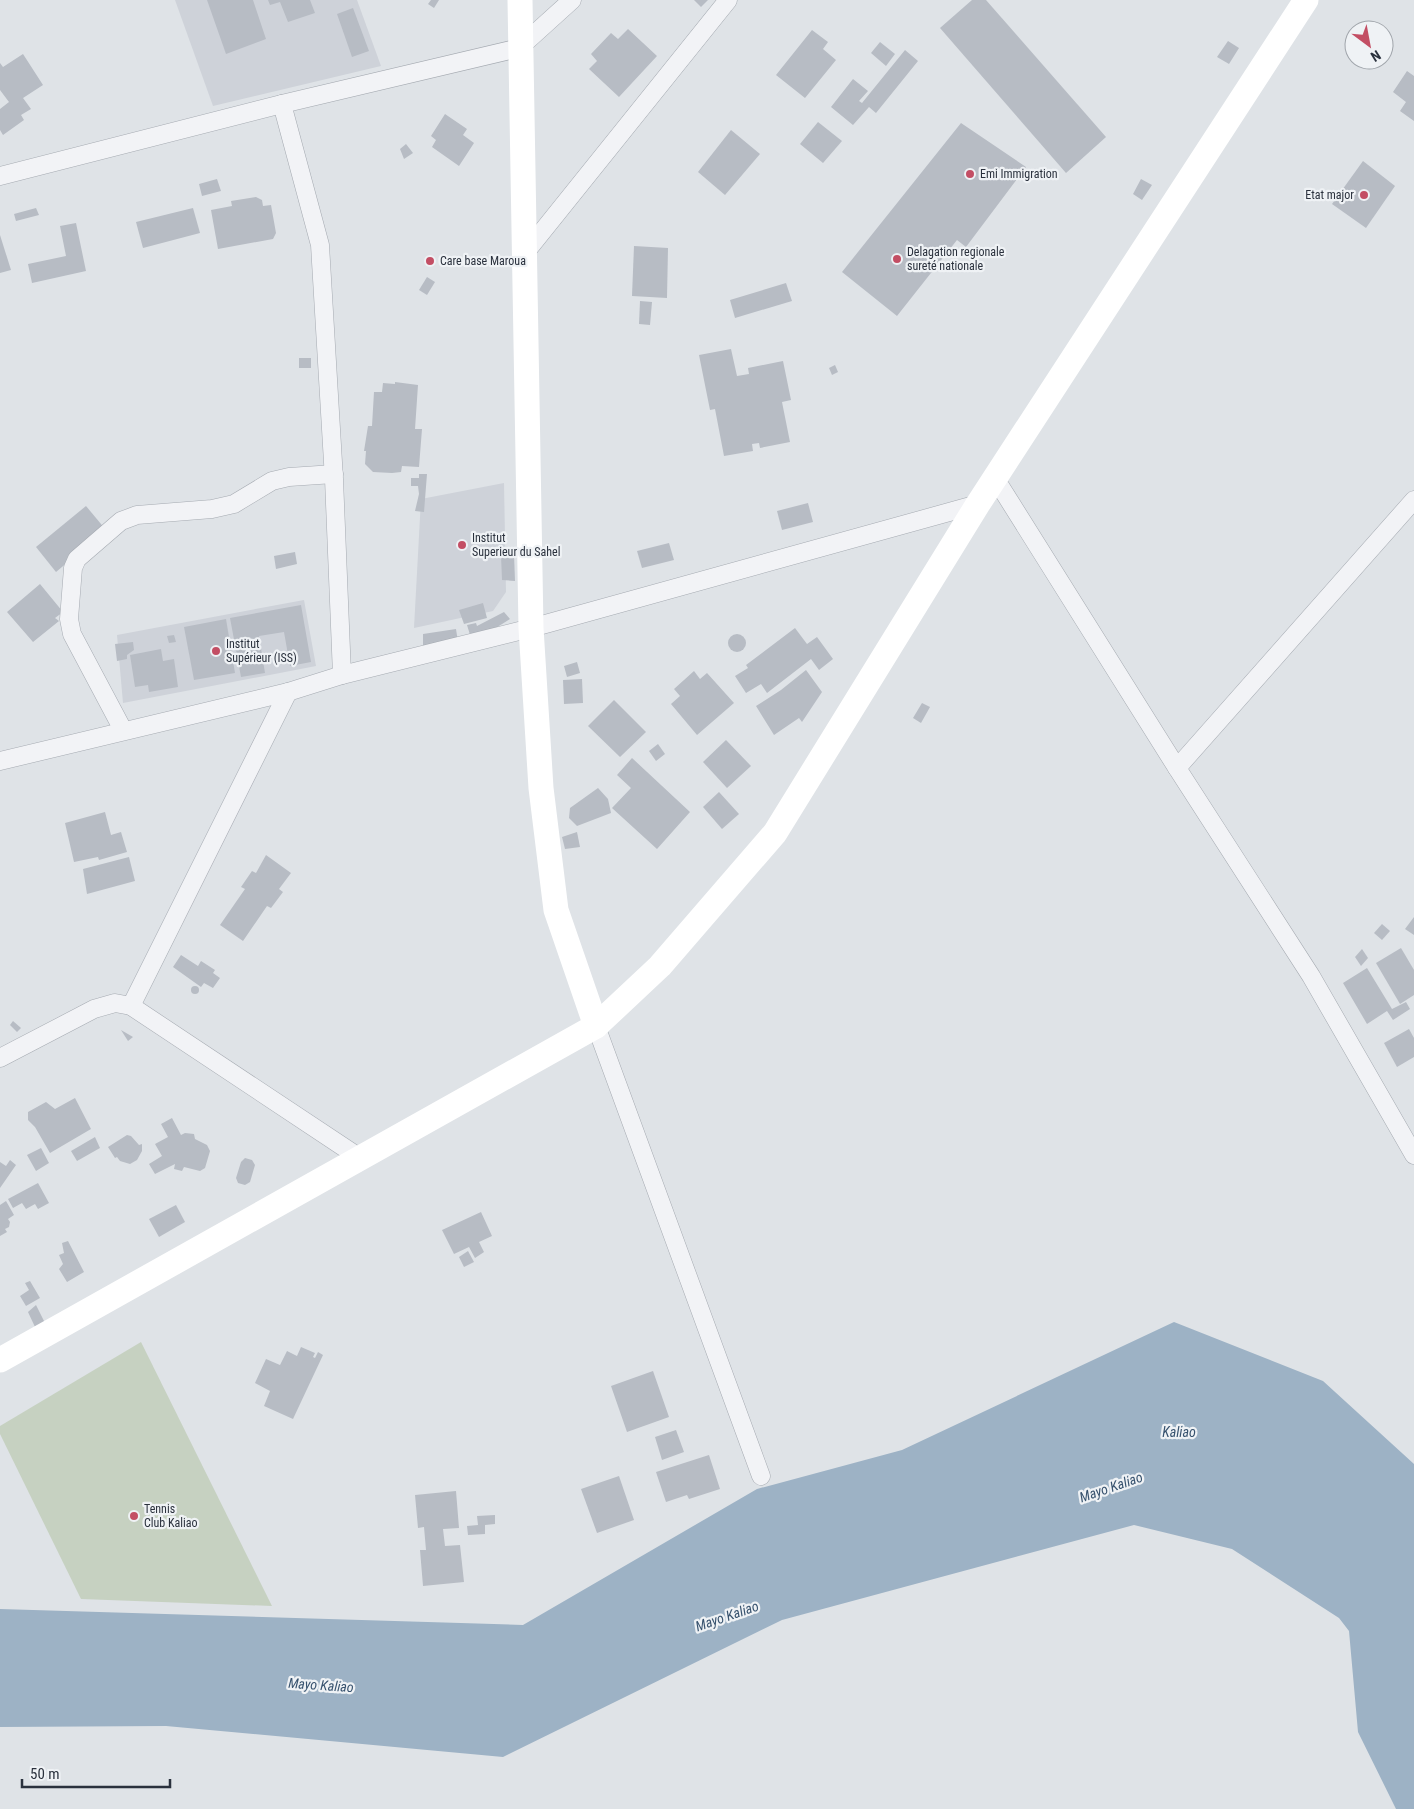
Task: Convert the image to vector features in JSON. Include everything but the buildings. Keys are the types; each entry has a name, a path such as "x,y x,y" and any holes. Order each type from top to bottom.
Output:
{"street":[{"path":"520,0 519,48 525,253 531,628 540,788 556,910 596,1026 761,1476"},
{"path":"0,176 282,104 519,48 572,0"},
{"path":"525,253 728,0"},
{"path":"0,1360 596,1026 660,966 775,833 978,504 1306,0"},
{"path":"282,104 320,245 334,474 342,675"},
{"path":"123,730 72,634 69,619 71,578 77,559 111,528 137,515 212,509 234,504 272,481 289,477 334,474"},
{"path":"995,478 1177,768 1311,976 1414,1155"},
{"path":"1177,768 1414,500"},
{"path":"0,761 288,692 342,675 531,628 978,504"},
{"path":"131,1006 288,692"},
{"path":"0,1058 94,1009 115,1003 131,1006 360,1158"}],"shaded area":[{"path":"175,0 357,0 381,66 213,106"},
{"name":"Institut Superieur du Sahel","path":"504,483 506,592 493,611 414,628 421,499"},
{"name":"Institut Supérieur (ISS)","path":"304,600 316,666 123,703 117,635"}],"green space":[{"name":"Tennis Club Kaliao","path":"141,1342 272,1606 81,1599 0,1434 0,1426"}],"water":[{"name":"Kaliao","path":"1174,1322 1323,1381 1414,1464 1414,1809 1396,1809 1358,1732 1349,1631 1339,1618 1232,1549 1134,1525 782,1620 503,1757 166,1726 0,1727 0,1609 523,1625 757,1489 902,1450"}],"place":[{"name":"Emi Immigration","path":"970,174"},
{"name":"Etat major","path":"1364,195"},
{"name":"Delagation regionale sureté nationale","path":"897,259"},
{"name":"Care base Maroua","path":"430,261"},
{"name":"Institut Superieur du Sahel","path":"462,545"},
{"name":"Institut Supérieur (ISS)","path":"216,651"},
{"name":"Tennis Club Kaliao","path":"134,1516"}],"water label":[{"name":"Mayo Kaliao","path":"1111,1487"},
{"name":"Mayo Kaliao","path":"727,1616"},
{"name":"Mayo Kaliao","path":"321,1685"}]}
